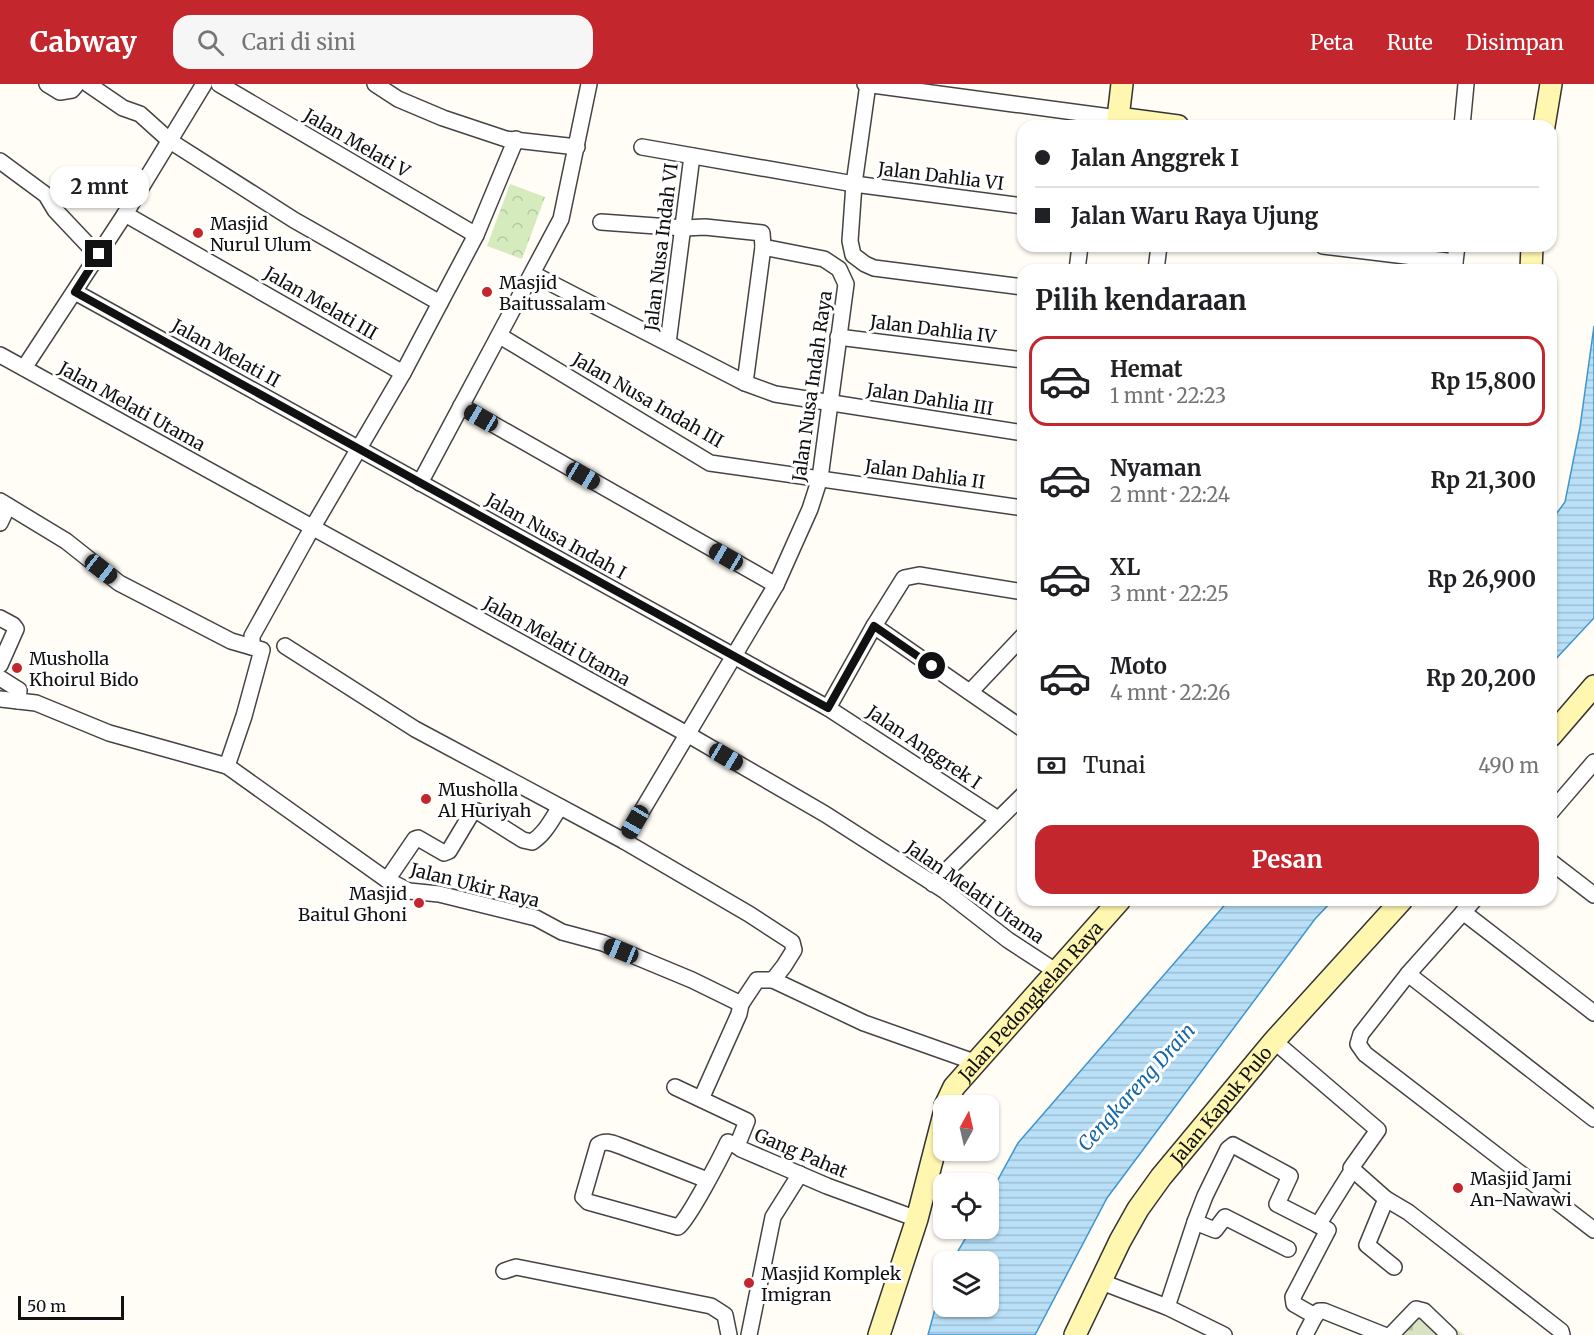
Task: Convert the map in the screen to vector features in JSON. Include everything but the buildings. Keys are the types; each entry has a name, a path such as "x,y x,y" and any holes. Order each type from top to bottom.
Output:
{"main road":[{"path":"1122,84 1118,118 1132,120"},
{"path":"1545,120 1551,84"},
{"path":"1557,729 1594,686"},
{"name":"Jalan Pedongkelan Raya","path":"950,1095 954,1087 1115,906"},
{"name":"Jalan Kapuk Pulo","path":"1075,1335 1099,1281 1138,1209 1274,1041 1397,906"},
{"path":"879,1335 918,1219 933,1158"}],"street":[{"path":"47,84 60,92 72,90 77,84"},
{"path":"88,84 123,108 140,114 170,141 294,219 440,303"},
{"path":"24,368 125,214 204,84"},
{"name":"Jalan Melati V","path":"219,84 476,235"},
{"path":"375,84 398,99 443,118 506,139 577,147"},
{"path":"420,483 561,219 589,84"},
{"path":"1017,286 874,268 859,260 851,249 854,184 867,84 1118,118"},
{"path":"1463,120 1466,84"},
{"path":"252,647 252,636 403,373 476,235 516,139"},
{"name":"Jalan Dahlia VI","path":"642,147 854,184 1017,205"},
{"name":"Jalan Nusa Indah VI","path":"668,343 692,156"},
{"path":"0,161 46,195 56,210 99,254"},
{"name":"Jalan Melati III","path":"125,214 403,373"},
{"path":"601,222 684,228 705,226 762,233 763,247 745,383"},
{"name":"Jalan Nusa Indah Raya","path":"624,841 776,585 810,509 820,478 846,284 839,269 824,259 763,247"},
{"path":"1362,252 1441,264"},
{"name":"Jalan Dahlia III","path":"532,274 745,383 775,394 1017,432"},
{"name":"Jalan Melati II","path":"75,292 359,448"},
{"name":"Jalan Nusa Indah III","path":"500,336 710,463 820,478"},
{"name":"Jalan Dahlia IV","path":"838,338 1017,359"},
{"name":"Jalan Melati Utama","path":"0,355 687,734 825,814 933,884 1008,940 1057,972"},
{"path":"461,406 776,585"},
{"name":"Jalan Nusa Indah I","path":"359,448 734,657"},
{"name":"Jalan Dahlia II","path":"820,478 1017,507"},
{"path":"0,523 4,503 66,541 119,583 231,641 262,650 244,716 227,766"},
{"path":"828,708 904,578 919,575 1017,591"},
{"path":"0,618 16,629 0,665"},
{"path":"874,626 1017,725"},
{"path":"970,692 1017,642"},
{"path":"285,646 415,729 624,841 792,942 794,950 773,980"},
{"name":"Jalan Anggrek I","path":"734,657 828,708 998,819"},
{"path":"0,678 19,690 18,701"},
{"name":"Jalan Ukir Raya","path":"0,699 36,703 109,733 227,766 387,880 409,891 440,894 536,918 562,932 603,943 692,980 741,1004"},
{"path":"1557,805 1593,766"},
{"path":"933,884 1017,801"},
{"path":"387,880 415,839 444,853 449,851 473,811 477,811 523,840 532,842 546,828 560,807"},
{"path":"1557,867 1594,895"},
{"path":"1594,1013 1469,906 1408,974 1361,1034 1358,1044 1360,1048 1594,1230"},
{"path":"1408,974 1594,1119"},
{"path":"701,1099 739,1014 741,1004 757,980 773,980 864,1023 977,1063"},
{"path":"1274,1041 1378,1130 1351,1167 1353,1169 1318,1225"},
{"name":"Gang Pahat","path":"675,1087 747,1121 737,1146 800,1174 918,1219"},
{"path":"707,1180 623,1147 602,1142 598,1145 583,1197 588,1202 678,1227 684,1222 728,1142 737,1146"},
{"path":"1167,1307 1205,1196 1228,1149 1233,1145 1290,1176 1277,1204 1328,1231 1292,1300 1293,1304 1315,1316"},
{"path":"1353,1169 1386,1199 1408,1212 1561,1331 1562,1335"},
{"path":"749,1335 773,1217 800,1174"},
{"path":"1386,1199 1366,1245 1394,1267"},
{"path":"1195,1222 1215,1230 1225,1217 1288,1249"},
{"path":"504,1270 516,1267 711,1306 724,1315 729,1335"},
{"path":"1099,1281 1167,1307 1224,1335"},
{"path":"1391,1335 1416,1309 1421,1309 1428,1314 1449,1335"},
{"path":"1305,1335 1319,1311 1384,1335"}],"green space":[{"path":"510,184 545,197 522,259 487,246"},
{"path":"1419,1305 1465,1335 1396,1335"}],"water":[{"path":"1594,326 1594,618 1557,658 1557,513 1565,502 1580,427"},
{"name":"Cengkareng Drain","path":"1224,906 1327,906 1315,919 1107,1198 1035,1335 928,1335 933,1316 999,1317 999,1251 958,1251 965,1239 999,1239 999,1178 1018,1143"}],"place":[{"name":"Masjid Nurul Ulum","path":"198,233"},
{"name":"Masjid Baitussalam","path":"487,292"},
{"name":"Musholla Khoirul Bido","path":"17,668"},
{"name":"Musholla Al Huriyah","path":"426,799"},
{"name":"Masjid Baitul Ghoni","path":"419,903"},
{"name":"Masjid Jami An-Nawawi","path":"1458,1188"},
{"name":"Masjid Komplek Imigran","path":"749,1283"}],"route":[{"path":"99,254 75,292 828,708 874,626 932,666"}]}
